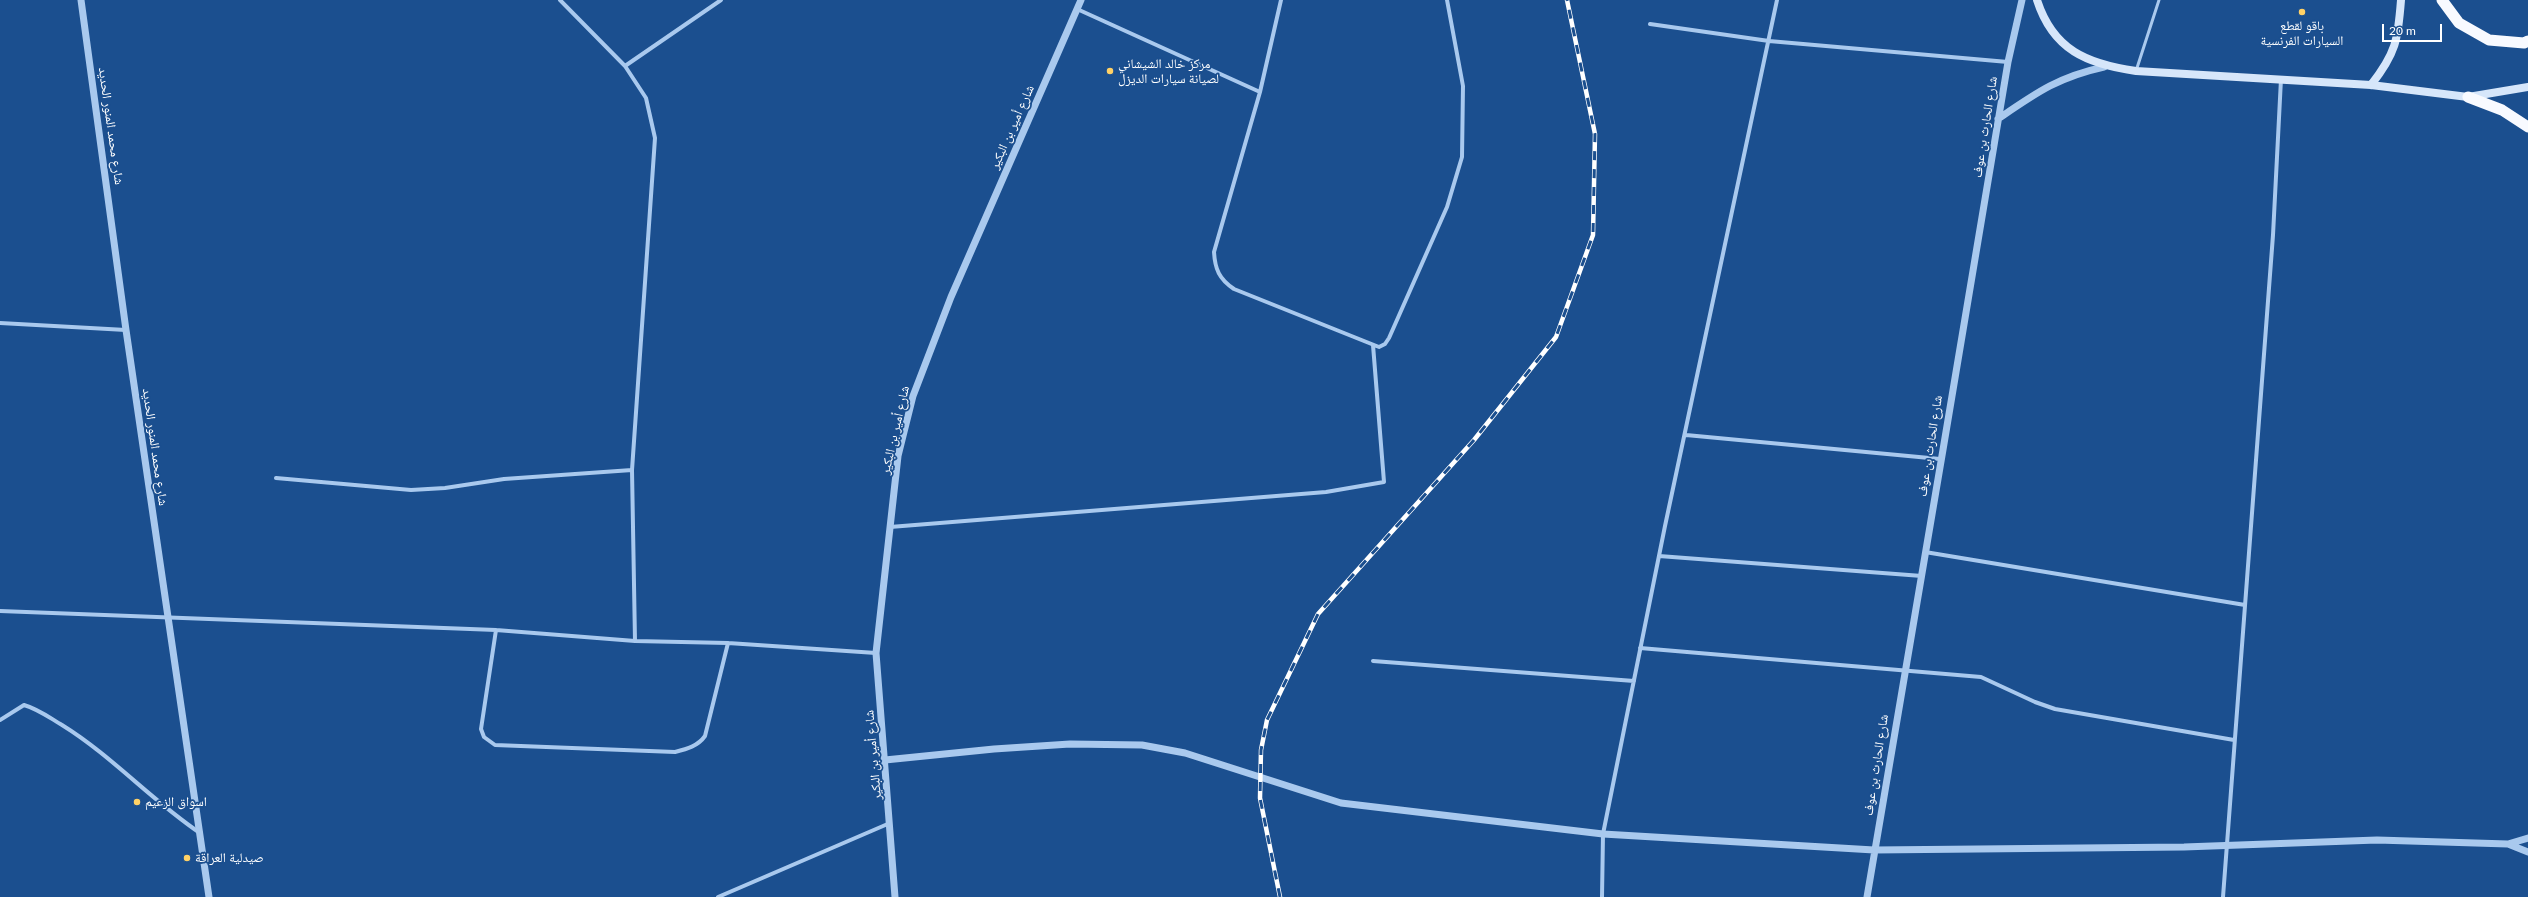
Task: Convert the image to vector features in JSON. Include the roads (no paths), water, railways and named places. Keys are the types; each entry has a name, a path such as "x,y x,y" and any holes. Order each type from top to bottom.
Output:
{"highway":[{"path":"2442,0 2460,23 2489,40 2524,43 2528,41"},
{"path":"2468,97 2502,110 2528,128"}],"main road":[{"path":"2037,0 2044,22 2059,41 2104,67 2136,71 2281,79 2371,86 2468,97 2528,87"},
{"path":"2371,86 2388,63 2394,49 2398,33 2400,0"}],"street":[{"name":"شارع محمد المنور الحديد","path":"81,0 126,330 209,897"},
{"path":"560,0 624,66 646,98 655,138 632,470 635,641"},
{"path":"624,66 721,0"},
{"name":"شارع أمير بن البكير","path":"895,897 876,653 898,456 913,396 951,297 1081,0"},
{"path":"1281,0 1260,92 1214,252 1215,267 1218,276 1234,289 1373,345 1379,346 1385,344 1389,338 1448,207 1459,169 1464,105 1455,38 1447,0"},
{"path":"1602,897 1603,834 1659,556 1686,435 1777,0"},
{"name":"شارع الحارث بن عوف","path":"1867,897 1903,671 1923,576 1925,552 1940,459 1998,119 2008,62 2022,0"},
{"path":"1077,9 1260,92"},
{"path":"1650,24 1769,41 2008,62"},
{"path":"1998,119 2056,81 2076,73 2104,67"},
{"path":"2223,897 2273,235 2281,79"},
{"path":"0,323 126,330"},
{"path":"890,527 1326,492 1384,482 1373,345"},
{"path":"1686,435 1940,459"},
{"path":"276,478 411,490 445,488 504,479 632,470"},
{"path":"1925,552 2245,605"},
{"path":"1659,556 1923,576"},
{"path":"0,611 496,630 635,641 728,643 876,653"},
{"path":"496,630 481,729 484,737 495,745 675,752 686,750 701,742 705,736 728,643"},
{"path":"1640,648 1981,677 2034,702 2055,708 2234,740"},
{"path":"1373,661 1634,681"},
{"path":"0,720 24,705 41,712 86,740 180,820 200,833"},
{"path":"885,760 994,749 1070,744 1142,745 1185,753 1341,803 1603,834 1874,850 2184,847 2228,844 2377,840 2508,844 2528,838"},
{"path":"718,897 890,823"},
{"path":"2508,844 2528,852"}],"lane":[{"path":"2136,71 2158,0"}],"railway":[{"path":"1280,897 1260,798 1261,750 1267,720 1318,614 1474,440 1556,337 1593,235 1595,134 1567,0"}],"place":[{"name":"باقو لقطع السيارات الفرنسية","path":"2302,12"},
{"name":"مركز خالد الشيشاني لصيانة سيارات الديزل","path":"1110,71"},
{"name":"اسواق الزعيم","path":"137,802"},
{"name":"صيدلية العراقة","path":"187,858"}]}
